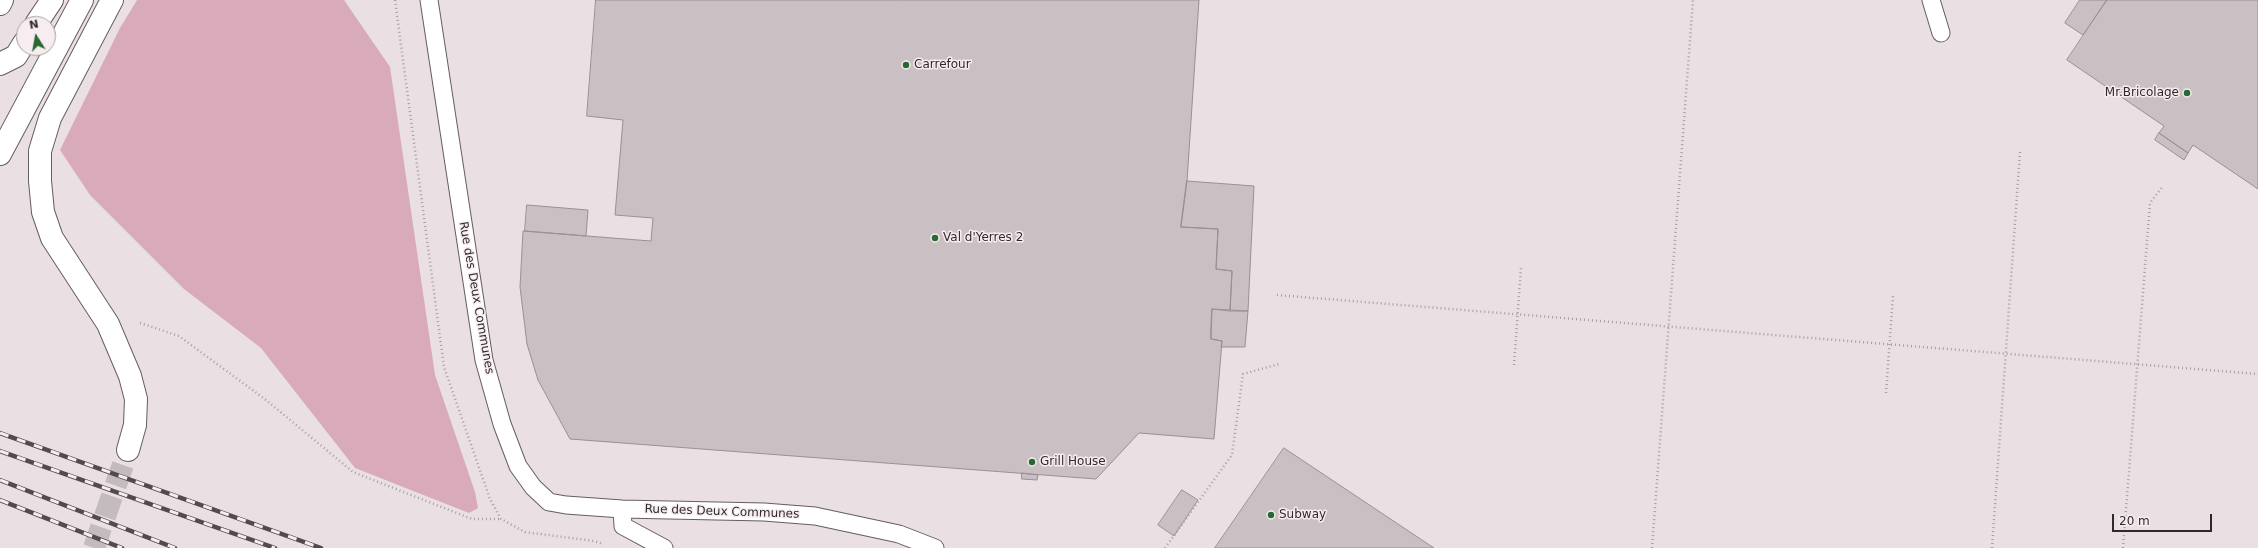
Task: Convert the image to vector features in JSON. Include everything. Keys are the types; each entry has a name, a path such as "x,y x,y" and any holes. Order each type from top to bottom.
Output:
{"street":[{"path":"0,4 2,0"},
{"path":"41,16 52,0"},
{"path":"0,154 82,0"},
{"path":"112,0 50,118 40,151 40,181 43,212 52,238 108,324 130,376 136,399 135,425 128,450"},
{"path":"0,64 16,56"}],"lane":[{"name":"Rue des Deux Communes","path":"429,0 484,360 505,431 518,466 533,487 549,502 622,509 756,511 815,516 899,534 935,548"},
{"path":"1931,0 1941,33"},
{"path":"622,509 623,526 664,548"}],"path":[{"path":"1652,548 1693,0"},
{"path":"1992,548 2020,152"},
{"path":"2123,548 2150,203 2163,186"},
{"path":"1514,364 1521,268"},
{"path":"1277,295 2258,374"},
{"path":"1886,393 1893,296"},
{"path":"135,322 179,336 266,400 353,472 472,519 501,518"},
{"path":"1165,548 1232,455 1243,374 1279,364"}],"shaded area":[{"path":"137,0 344,0 390,67 435,375 475,492 478,508 469,513 355,468 261,348 184,289 90,195 60,150 120,28"}],"building":[{"name":"Val d'Yerres 2","path":"596,0 1199,0 1187,181 1181,227 1218,229 1216,269 1232,271 1230,311 1212,309 1211,339 1222,341 1214,439 1139,433 1096,479 570,439 538,380 527,344 520,287 523,231 651,241 653,218 615,215 623,120 587,116"},
{"path":"2080,0 2107,0 2083,35 2065,23"},
{"name":"Mr.Bricolage","path":"2107,0 2258,0 2258,189 2193,145 2188,153 2159,133 2164,126 2067,60"},
{"path":"2159,133 2188,153 2184,160 2155,140"},
{"path":"1187,181 1254,186 1248,311 1230,311 1232,271 1216,269 1218,229 1181,227"},
{"path":"527,205 588,210 586,236 525,231"},
{"path":"1212,309 1248,311 1245,347 1221,347 1222,341 1211,339"},
{"path":"1284,448 1434,548 1215,548"},
{"path":"1022,473 1038,475 1037,480 1022,479"},
{"path":"1182,490 1198,500 1174,536 1158,525"}],"tunnel":[{"path":"94,548 128,450"}],"railway":[{"path":"0,433 321,548"},
{"path":"0,451 275,548"},
{"path":"0,480 175,548"},
{"path":"0,500 122,548"}],"place":[{"name":"Carrefour","path":"906,65"},
{"name":"Mr.Bricolage","path":"2187,93"},
{"name":"Val d'Yerres 2","path":"935,238"},
{"name":"Grill House","path":"1032,462"},
{"name":"Subway","path":"1271,515"}]}
